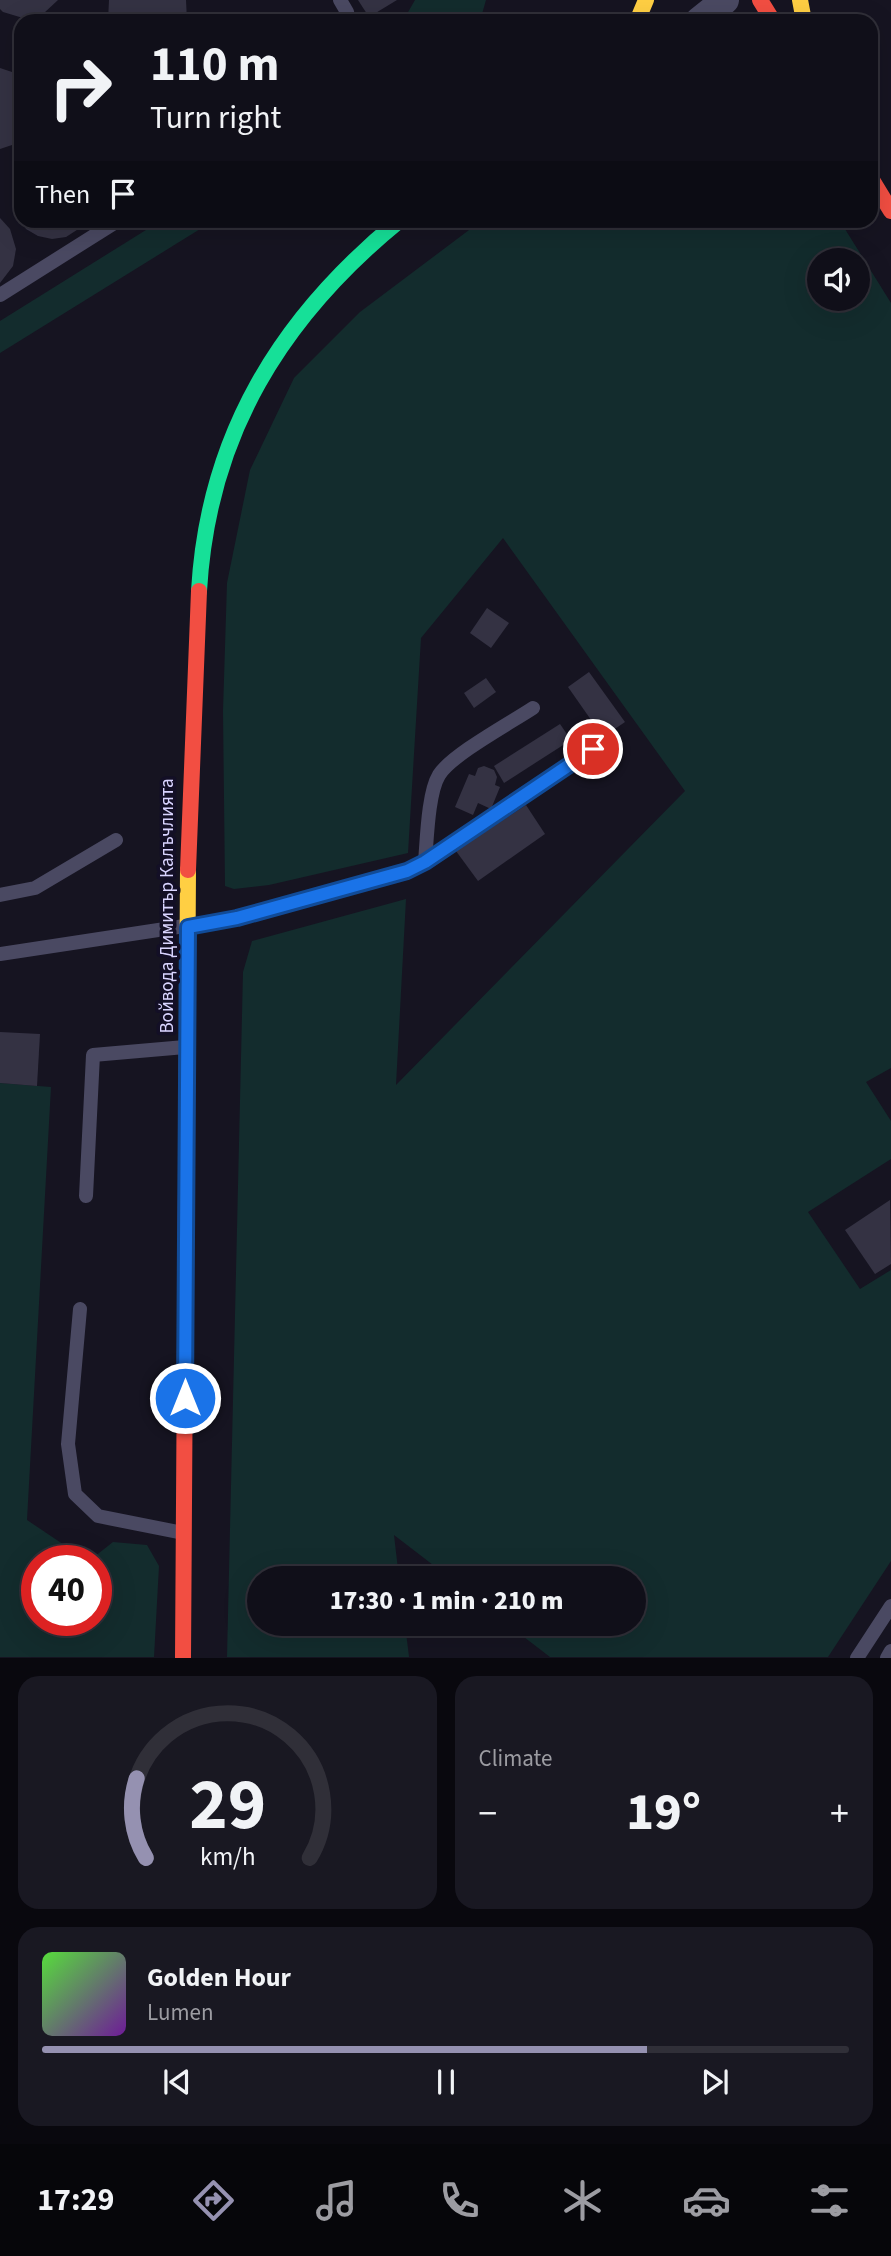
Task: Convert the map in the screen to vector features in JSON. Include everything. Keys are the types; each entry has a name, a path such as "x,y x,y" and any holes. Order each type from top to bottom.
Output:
{"street":[{"path":"640,13 664,0"},
{"path":"708,14 726,0"},
{"path":"878,190 891,211"},
{"name":"Войвода Димитър Калъчлията","path":"183,1657 188,778 201,564 212,492 237,420 276,352 320,295 374,240 390,228"}],"lane":[{"path":"0,295 106,228"},
{"path":"425,862 430,804 439,775 455,759 533,708"},
{"path":"2,952 237,918 407,871 425,862 593,749"},
{"path":"0,895 35,888 116,841"},
{"path":"86,1196 93,1055 187,1047"},
{"path":"80,1309 68,1444 75,1494 98,1516 184,1534"},
{"path":"857,1657 891,1606"},
{"path":"887,1657 891,1651"}],"green space":[{"path":"415,0 486,0 482,14 407,14"},
{"path":"149,228 202,228 0,353 0,321"},
{"path":"472,228 844,228 857,248 807,248 807,311 870,311 870,269 891,303 891,1068 866,1082 891,1121 891,1159 808,1212 860,1289 891,1270 891,1561 828,1657 550,1657 523,1636 646,1636 646,1566 434,1566 394,1535 398,1566 247,1566 247,1636 406,1636 409,1657 227,1657 243,972 252,941 406,899 396,1085 685,791 503,538 421,638 408,853 269,885 234,889 225,886 223,711 227,583 250,470 294,378 360,312"},
{"path":"0,1083 51,1087 27,1520 64,1545 21,1545 21,1636 112,1636 112,1545 109,1545 113,1542 147,1545 159,1566 154,1657 0,1657"}],"building":[{"path":"0,0 58,0 40,14 14,15 0,9"},
{"path":"109,0 186,0 187,14 108,14"},
{"path":"358,0 397,0 374,14 367,14"},
{"path":"0,68 14,73 14,144 0,149"},
{"path":"0,218 10,229 16,249 13,266 0,283"},
{"path":"80,228 66,237 52,239 38,236 26,229"},
{"path":"487,608 509,623 491,648 470,633"},
{"path":"589,672 625,722 603,737 568,687"},
{"path":"486,678 496,692 474,708 464,693"},
{"path":"560,724 571,740 504,783 494,766"},
{"path":"484,766 494,770 497,777 495,785 500,787 491,809 478,803 473,815 455,807 469,774 475,776 478,768"},
{"path":"526,805 545,834 478,881 456,851"},
{"path":"0,1032 40,1034 37,1086 0,1083"},
{"path":"890,1200 891,1264 875,1274 845,1230"}],"traffic: fast":[{"path":"199,591 205,534 217,481 235,431 258,383 286,339 320,297 358,257 391,228"}],"traffic: slow":[{"path":"640,14 646,0"},
{"path":"800,0 803,14"},
{"path":"186,1193 188,870"}],"traffic: jam":[{"path":"760,0 769,14"},
{"path":"878,190 891,211"},
{"path":"188,870 199,591"},
{"path":"183,1658 186,1193"}],"route":[{"path":"185,1398 188,927 237,918 407,871 425,862 593,749"}]}
